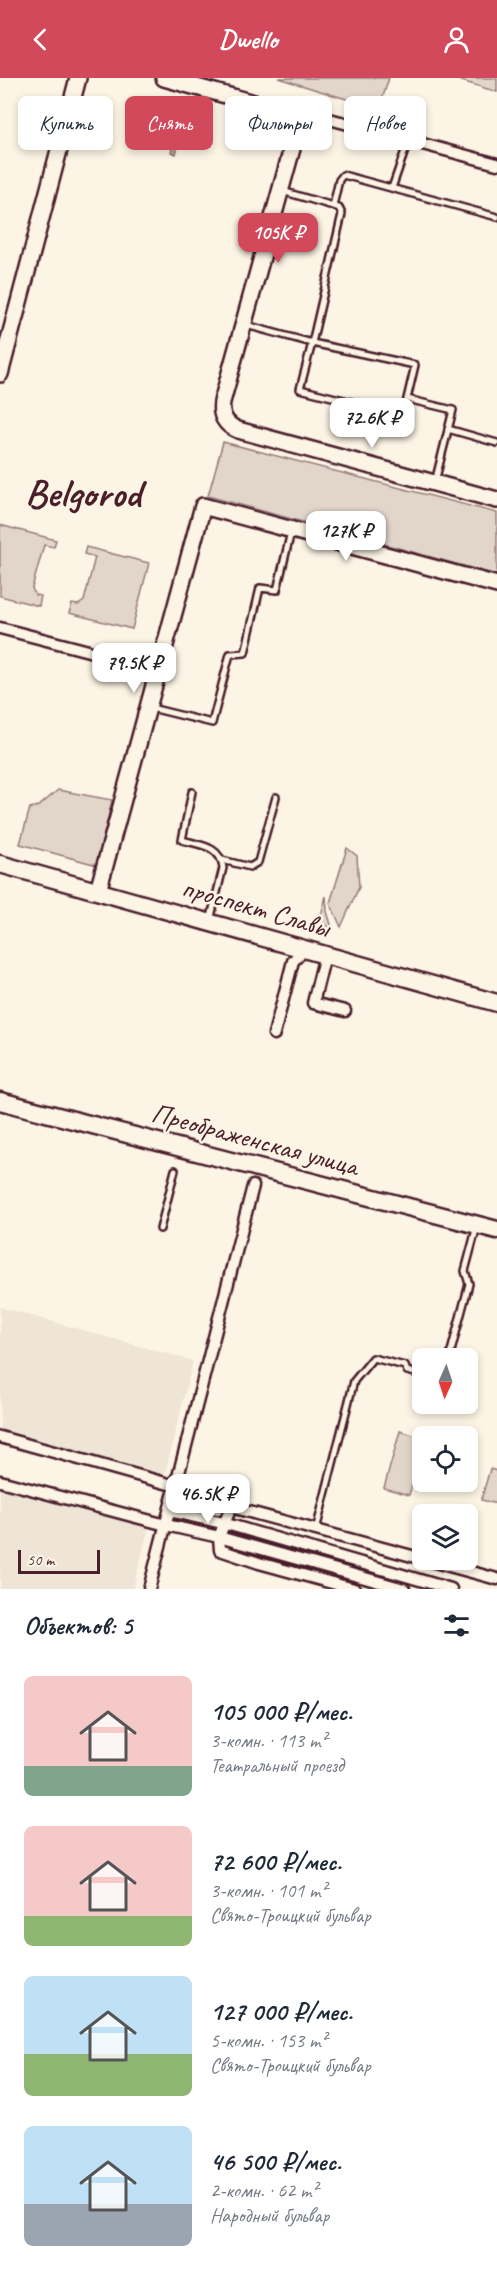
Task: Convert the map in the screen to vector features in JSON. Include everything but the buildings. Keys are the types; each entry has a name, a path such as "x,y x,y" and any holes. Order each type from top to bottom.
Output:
{"main road":[{"name":"проспект Славы","path":"0,864 497,1003"},
{"name":"Преображенская улица","path":"0,1101 497,1230"}],"street":[{"path":"0,374 78,78"},
{"path":"164,78 229,96"},
{"path":"426,145 497,164"},
{"path":"291,150 222,402 224,420 238,430 497,500"},
{"path":"98,891 203,506 497,585"},
{"path":"0,628 158,669"},
{"path":"274,1034 293,961 305,949"},
{"path":"325,955 314,1003 345,1011"},
{"path":"149,1589 254,1186"},
{"path":"0,1437 177,1486"},
{"path":"0,1481 219,1537 404,1589"},
{"path":"354,1589 220,1550 219,1537 231,1507 412,1556"},
{"path":"170,1511 223,1523 452,1589"},
{"path":"463,1570 497,1579"}],"lane":[{"path":"392,188 405,150"},
{"path":"333,206 339,180 343,175 497,217"},
{"path":"244,324 312,343 415,365 404,415 300,389 312,343 342,214 339,208 280,191"},
{"path":"407,399 453,410 435,483"},
{"path":"448,429 497,443"},
{"path":"148,707 212,723 230,654 245,653 260,588 277,590 292,530"},
{"path":"192,792 182,840 210,848 218,852 222,860 223,868 210,923"},
{"path":"222,860 250,867 258,862 276,797"},
{"path":"160,1229 175,1170"},
{"path":"451,1348 469,1284 465,1271 478,1225"},
{"path":"316,1530 354,1381 373,1358 405,1366 407,1371 412,1372"}],"shaded area":[{"path":"278,78 389,78 383,96 344,96 344,98"},
{"path":"452,78 497,78 497,92"},
{"path":"223,442 497,513 497,575 208,496"},
{"path":"0,525 56,540 54,547 44,545 32,588 35,595 41,596 39,606 0,596"},
{"path":"86,547 149,563 132,629 69,613 72,604 78,605 84,601 95,557 84,554"},
{"path":"58,790 112,800 97,865 20,844 30,808 39,806"},
{"path":"347,848 357,856 359,887 341,927 330,903"},
{"path":"326,896 327,911 332,928 319,923"},
{"path":"0,1307 193,1361 164,1478 0,1434"},
{"path":"400,1431 412,1435 412,1484 409,1495 384,1488"},
{"path":"490,1469 497,1471 497,1504 481,1500"},
{"path":"0,1488 150,1523 133,1589 0,1589"}],"district":[{"name":"Belgorod","path":"83,493"}]}
